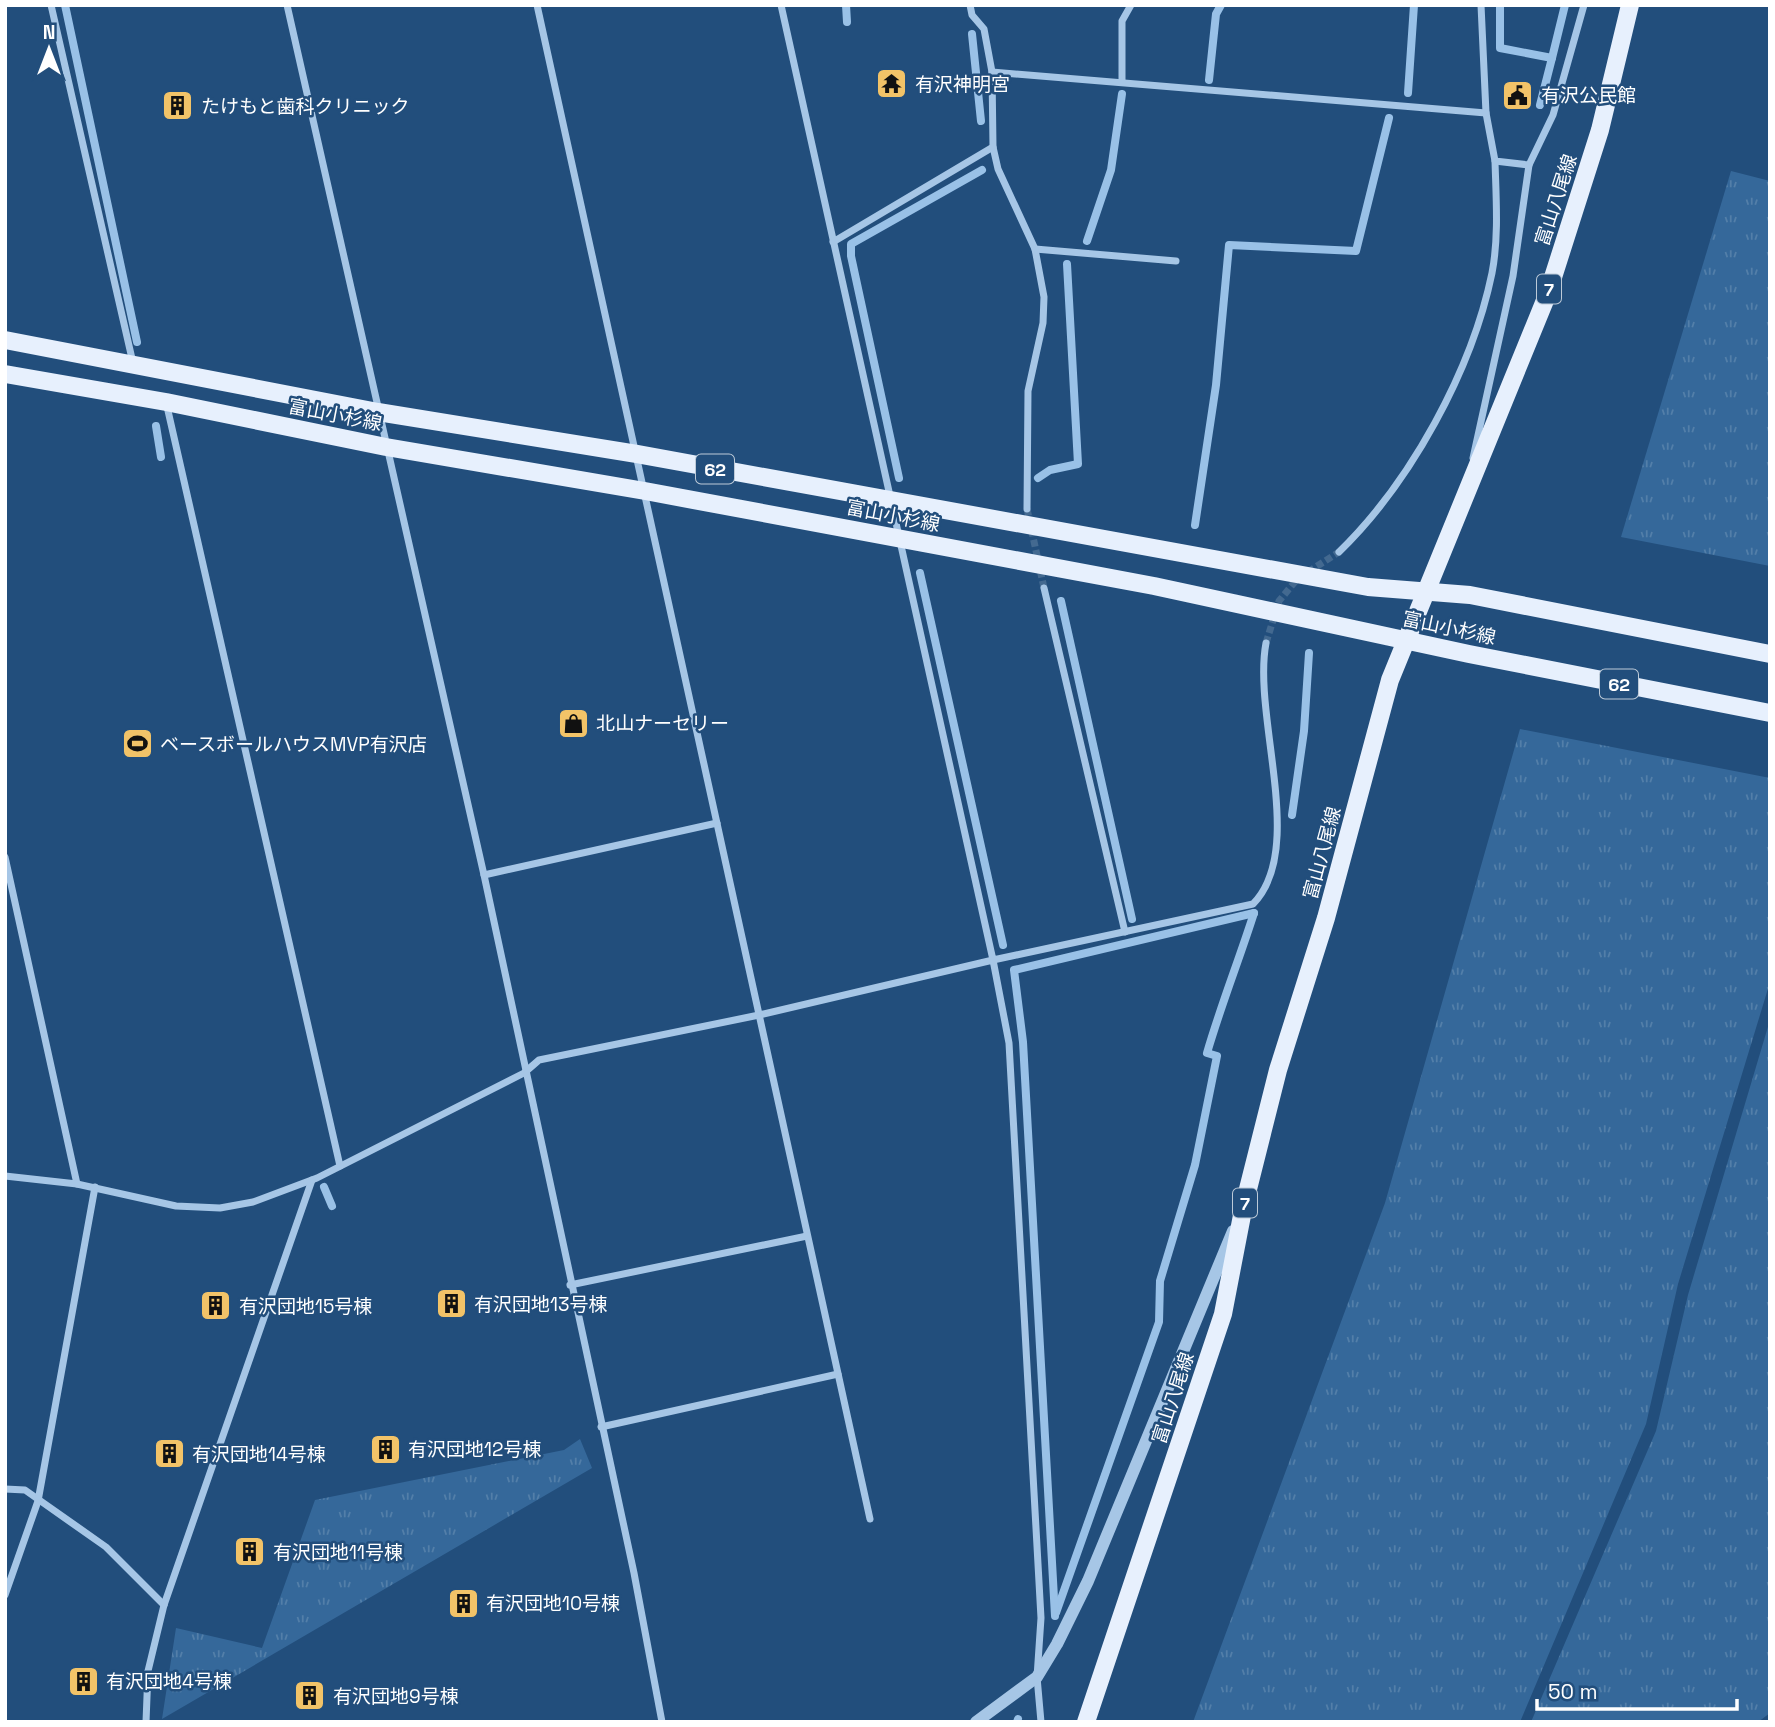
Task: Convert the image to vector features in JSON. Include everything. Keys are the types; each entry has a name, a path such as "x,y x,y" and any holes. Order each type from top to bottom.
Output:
{"main road":[{"name":"富山八尾線","path":"1086,1722 1223,1314 1244,1205 1278,1070 1326,918 1390,680 1548,293 1600,130 1630,5"},
{"name":"富山小杉線","path":"5,340 378,412 637,454 889,502 1368,587 1470,595 1770,654"},
{"name":"富山小杉線","path":"5,374 166,402 386,447 645,491 1154,586 1469,654 1770,713"}],"street":[{"path":"51,5 133,364"},
{"path":"287,5 484,875 524,1073 634,1573 662,1722"},
{"path":"537,5 870,1519"},
{"path":"780,5 1010,1043 1041,1618 1037,1677 1041,1722"},
{"path":"970,5 972,15 984,29 992,72 993,147 1007,193 1035,249 1044,297 1044,323 1028,391 1027,509"},
{"path":"1122,82 1122,21 1131,5"},
{"path":"1339,552 1371,517 1408,464 1460,374 1492,271 1496,208 1495,160 1486,113 1481,5"},
{"path":"1462,508 1513,276 1529,165 1553,115 1584,5"},
{"path":"992,72 1486,113"},
{"path":"832,242 993,147"},
{"path":"1495,160 1529,165"},
{"path":"1035,249 1176,261"},
{"path":"166,402 340,1166"},
{"path":"1044,588 1125,932"},
{"path":"5,1176 77,1184 176,1206 220,1208 253,1202 312,1180 524,1073 539,1060 759,1016 993,960 1253,904 1266,889 1279,825 1264,711 1262,667 1266,643"},
{"path":"484,875 717,823"},
{"path":"5,857 77,1184"},
{"path":"146,1722 148,1671 164,1605 312,1180"},
{"path":"5,1595 38,1501 94,1187"},
{"path":"976,1722 1037,1677 1088,1581 1244,1205"},
{"path":"570,1285 807,1236"},
{"path":"601,1427 838,1374"},
{"path":"5,1489 25,1490 106,1547 164,1605"}],"green space":[{"path":"1731,171 1770,181 1770,566 1621,537"},
{"path":"1520,729 1770,778 1770,982 1678,1284 1646,1424 1520,1722 1193,1722 1385,1203"},
{"path":"1770,1020 1770,1713 1758,1722 1531,1722 1656,1431 1688,1295"},
{"path":"580,1439 592,1468 162,1719 176,1628 262,1648 315,1500 564,1450"}],"waterway":[{"path":"65,5 137,342"},
{"path":"846,5 847,22"},
{"path":"1209,80 1216,14 1221,5"},
{"path":"1408,93 1414,5"},
{"path":"1500,5 1500,48 1552,58 1540,105"},
{"path":"1552,58 1565,5"},
{"path":"972,34 981,121"},
{"path":"1087,241 1111,170 1122,94"},
{"path":"1195,525 1216,385 1229,245 1356,251 1389,118"},
{"path":"899,478 851,256 851,244 982,170"},
{"path":"1038,478 1050,470 1078,464 1067,264"},
{"path":"156,426 161,457"},
{"path":"920,573 1003,945"},
{"path":"1061,601 1132,919"},
{"path":"1292,815 1304,731 1309,653"},
{"path":"1056,1613 1159,1322 1160,1281 1195,1165 1217,1056 1207,1053 1254,913"},
{"path":"1055,1616 1023,1042 1014,970 1254,913"},
{"path":"324,1187 332,1206"}],"tunnel":[{"path":"1027,509 1044,588"},
{"path":"1308,572 1339,552"},
{"path":"1266,643 1279,601 1298,578"}],"place":[{"name":"有沢神明宮","path":"892,84"},
{"name":"有沢公民館","path":"1518,95"},
{"name":"たけもと歯科クリニック","path":"178,106"},
{"name":"北山ナーセリー","path":"573,723"},
{"name":"ベースボールハウスMVP有沢店","path":"137,744"},
{"name":"有沢団地13号棟","path":"451,1304"},
{"name":"有沢団地15号棟","path":"216,1306"},
{"name":"有沢団地12号棟","path":"385,1449"},
{"name":"有沢団地14号棟","path":"169,1454"},
{"name":"有沢団地11号棟","path":"250,1552"},
{"name":"有沢団地10号棟","path":"463,1603"},
{"name":"有沢団地4号棟","path":"83,1681"},
{"name":"有沢団地9号棟","path":"310,1696"}]}
